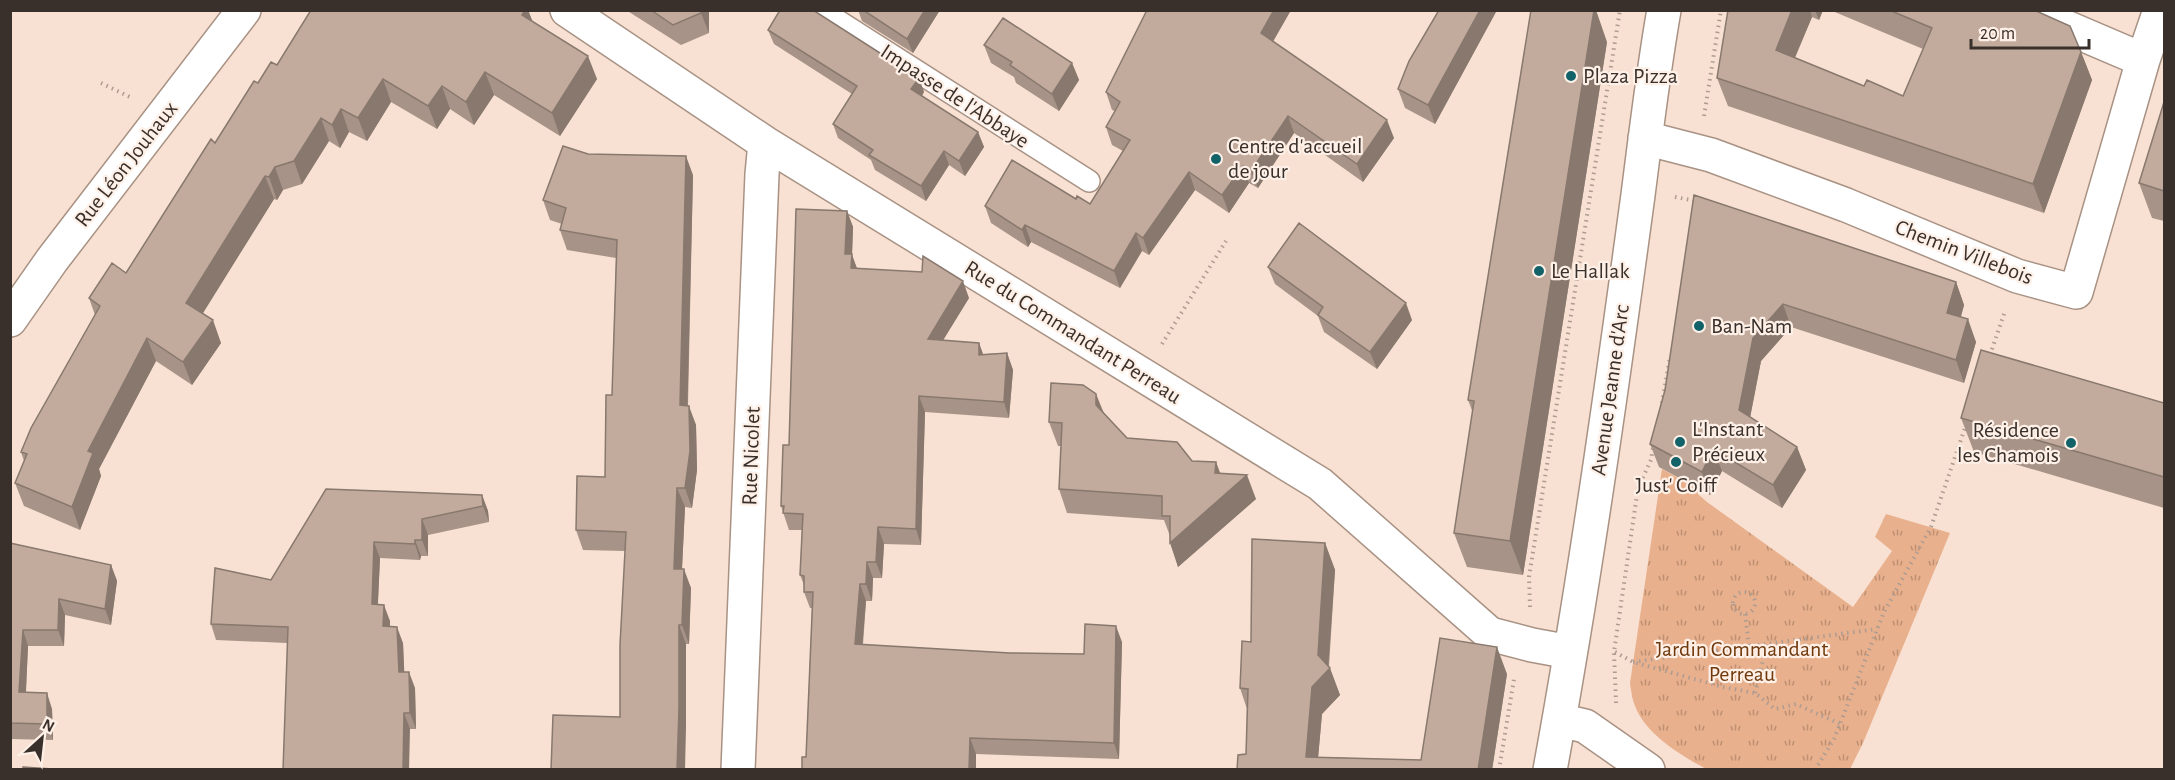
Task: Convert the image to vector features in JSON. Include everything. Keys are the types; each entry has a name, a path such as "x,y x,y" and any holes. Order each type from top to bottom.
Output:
{"street":[{"name":"Rue Léon Jouhaux","path":"10,320 52,260 244,10"},
{"name":"Rue du Commandant Perreau","path":"567,10 765,143 1320,484 1490,634 1570,652"},
{"name":"Avenue Jeanne d'Arc","path":"1550,770 1570,652 1664,10"},
{"path":"2026,10 2143,60"},
{"name":"Chemin Villebois","path":"1645,138 1711,154 1846,205 2017,276 2076,292 2143,60 2160,10"},
{"name":"Rue Nicolet","path":"738,770 765,143"},
{"path":"1559,720 1586,726 1648,770"}],"lane":[{"name":"Impasse de l'Abbaye","path":"821,10 1089,181"}],"path":[{"path":"1499,770 1512,682 1532,645 1529,577 1620,10"},
{"path":"1694,212 1698,152 1721,10"},
{"path":"101,83 130,97"},
{"path":"1638,194 1696,201"},
{"path":"1143,375 1226,241"},
{"path":"1986,366 2017,276"},
{"path":"1660,413 1671,354"},
{"path":"1815,770 1834,739 1884,612 1931,527 1967,421"},
{"path":"1656,437 1651,460 1638,488 1614,652 1633,662 1723,687 1755,693 1775,709 1796,704 1840,724"},
{"path":"1743,591 1751,594 1755,600 1752,611 1745,614 1734,610 1732,603 1736,594 1743,591"},
{"path":"1745,614 1749,646"},
{"path":"1633,662 1877,628"},
{"path":"1755,693 1767,643"}],"green space":[{"name":"Jardin Commandant Perreau","path":"1662,469 1700,490 1698,494 1707,502 1853,607 1892,551 1875,537 1886,514 1950,533 1863,743 1850,769 1706,769 1665,743 1640,716 1633,700 1630,683"}],"building":[{"path":"311,10 525,10 522,15 588,56 552,113 485,72 466,102 442,86 428,106 383,79 358,118 341,109 332,125 321,118 294,161 275,167 269,177 265,176 186,303 213,320 183,362 147,338 88,451 93,453 72,507 15,483 27,454 21,452 31,428 100,306 89,298 112,263 126,273 211,139 215,143 254,81 258,83 271,62 277,65"},
{"path":"651,10 701,10 701,13 673,25"},
{"path":"780,10 813,10 919,78 911,89 978,132 959,161 944,151 921,186 869,155 873,150 833,124 857,86 768,30"},
{"path":"863,10 925,10 907,39"},
{"path":"1147,10 1274,10 1261,33 1387,120 1357,164 1288,116 1251,171 1243,166 1222,195 1189,172 1143,238 1136,233 1114,271 1025,225 1022,230 985,206 1012,160 1076,199 1077,196 1090,204 1130,140 1106,127 1120,102 1106,92"},
{"path":"1439,10 1480,10 1428,105 1398,89 1409,61"},
{"path":"1531,10 1594,10 1510,541 1454,533 1474,401 1468,400"},
{"path":"1728,10 1792,10 1776,50 1864,86 1867,80 1903,96 1932,28 1889,10 2034,10 2070,26 2081,52 2033,184 1717,78"},
{"path":"1003,18 1072,63 1052,94 1010,65 1012,62 984,45"},
{"path":"2164,102 2164,191 2139,183"},
{"path":"563,146 588,154 686,156 680,405 689,406 690,451 685,488 677,488 674,569 684,569 682,625 679,625 677,770 551,770 553,715 620,717 620,645 626,532 576,530 577,476 605,477 606,395 612,395 617,240 560,230 566,208 543,200"},
{"path":"1694,195 1956,282 1947,313 1968,319 1956,360 1783,304 1753,338 1739,410 1797,447 1773,485 1713,449 1702,472 1650,444 1665,390"},
{"path":"796,209 847,211 845,254 852,254 851,268 922,272 923,256 963,281 928,339 979,343 979,355 1007,353 1004,402 919,396 916,529 878,527 876,562 867,562 866,584 860,584 855,644 1010,653 1084,654 1085,624 1116,626 1114,743 970,738 969,770 802,770 802,757 806,757 813,592 804,592 804,576 800,575 803,514 783,513 784,506 781,506 783,445 789,445"},
{"path":"1299,223 1406,303 1370,352 1318,315 1323,307 1268,267"},
{"path":"1981,350 2164,403 2164,477 1961,418"},
{"path":"1051,383 1083,385 1096,394 1096,405 1127,438 1177,442 1192,461 1216,462 1215,473 1247,475 1170,543 1170,516 1162,516 1162,496 1059,489 1062,423 1049,422"},
{"path":"326,489 482,495 483,506 422,519 422,540 415,540 415,544 374,542 372,604 384,605 383,626 397,627 399,672 409,672 410,713 404,713 403,770 283,770 288,627 211,624 215,568 271,580"},
{"path":"1252,539 1325,543 1318,655 1330,668 1312,687 1306,757 1421,760 1440,638 1497,647 1478,770 1237,770 1238,755 1246,754 1248,689 1240,688 1242,641 1251,642"},
{"path":"10,543 111,565 105,609 59,599 58,630 23,630 19,692 47,693 47,724 10,723"},
{"path":"23,767 67,770 23,770"}],"place":[{"name":"Plaza Pizza","path":"1571,76"},
{"name":"Centre d'accueil de jour","path":"1216,159"},
{"name":"Le Hallak","path":"1539,271"},
{"name":"Ban-Nam","path":"1699,326"},
{"name":"L'Instant Précieux","path":"1680,442"},
{"name":"Résidence les Chamois","path":"2071,443"},
{"name":"Just' Coiff","path":"1676,462"}]}
